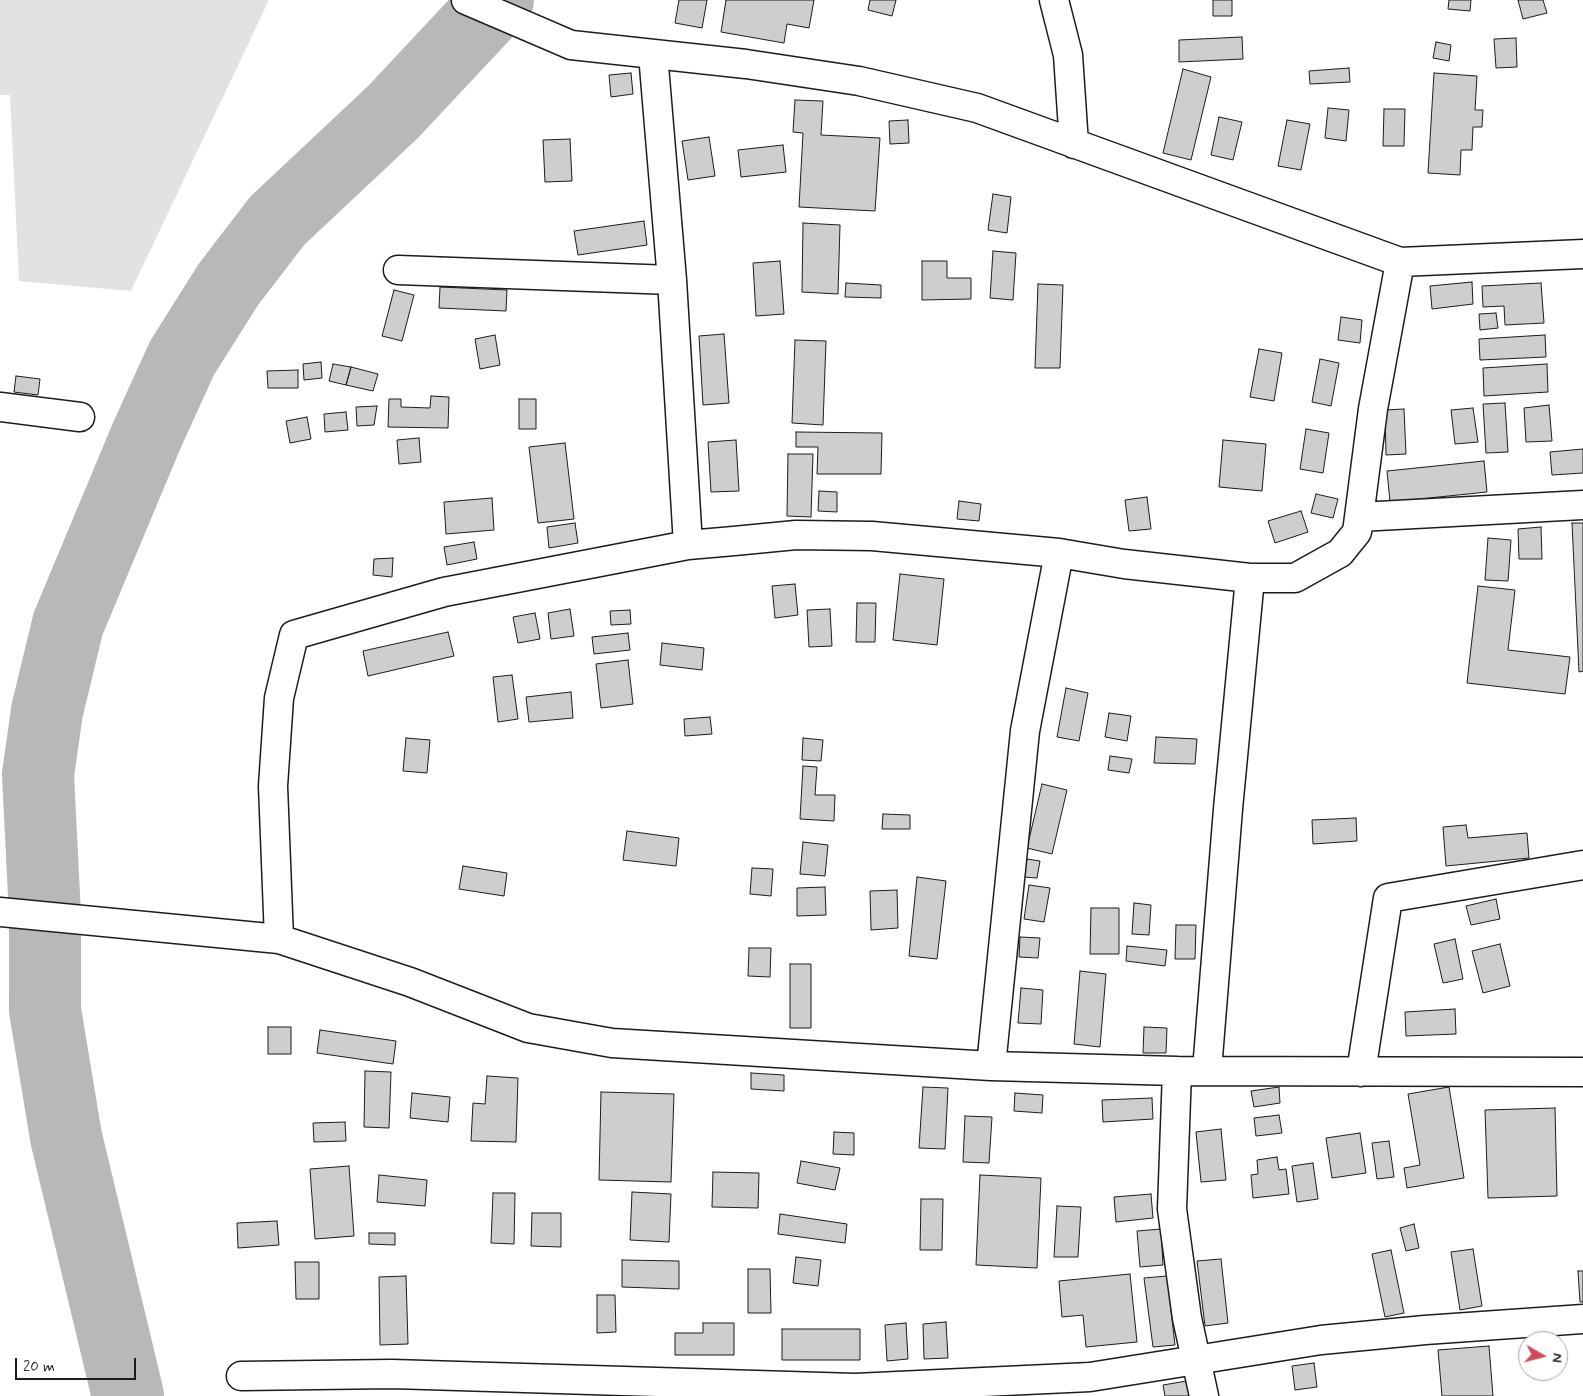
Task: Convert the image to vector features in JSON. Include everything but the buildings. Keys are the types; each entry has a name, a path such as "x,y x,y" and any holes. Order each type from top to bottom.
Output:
{"street":[{"path":"466,0 570,45 746,64 859,81 977,108 1400,262 1583,254"},
{"path":"1054,0 1068,54 1074,144"},
{"path":"652,54 672,280 688,545"},
{"path":"279,939 273,786 279,698 294,635 444,592 688,545 796,535 872,536 1059,553 1124,564 1250,578 1295,578 1340,553 1357,532 1373,409 1400,262"},
{"path":"398,270 672,280"},
{"path":"0,407 80,417"},
{"path":"1360,517 1583,505"},
{"path":"991,1066 1025,731 1059,553"},
{"path":"1207,1070 1228,809 1250,578"},
{"path":"1361,1072 1388,898 1583,866"},
{"path":"0,912 279,939 410,982 528,1028 612,1043 991,1066 1177,1071 1583,1072"},
{"path":"1177,1071 1172,1209 1187,1318 1204,1396"},
{"path":"242,1376 392,1374 856,1388 1090,1376 1197,1362 1321,1340 1425,1330 1583,1319"}],"shaded area":[{"path":"0,0 269,0 131,291 19,281 10,95 0,95"}],"waterway":[{"path":"128,1396 66,1137 45,1010 45,915 38,775 47,711 68,624 147,435 182,358 228,285 277,221 393,112 498,0"}]}
